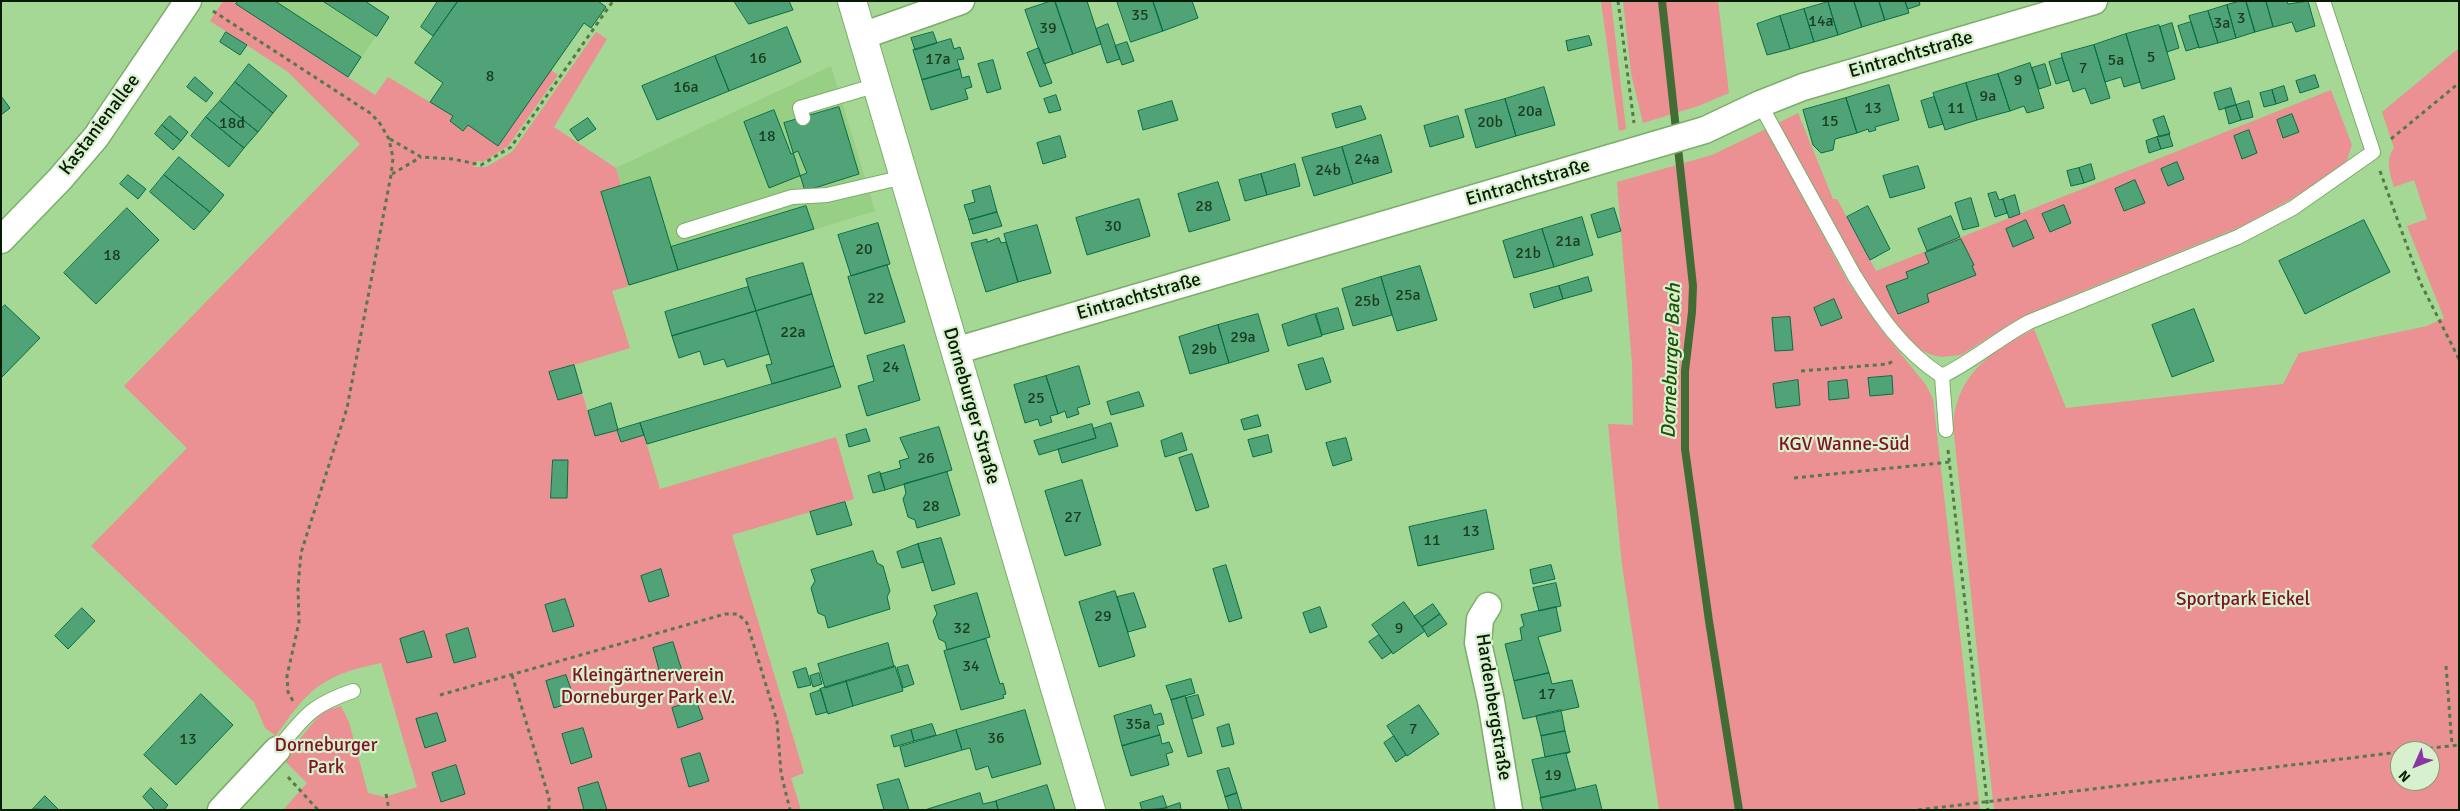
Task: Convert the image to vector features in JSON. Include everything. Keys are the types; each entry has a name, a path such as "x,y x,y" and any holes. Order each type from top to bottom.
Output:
{"street":[{"name":"Dorneburger Straße","path":"852,1 1091,810"},
{"path":"862,36 961,1"},
{"name":"Eintrachtstraße","path":"956,351 1706,130 1760,104 1803,87 2094,1"},
{"name":"Kastanienallee","path":"1,240 60,179 96,137 186,5"},
{"name":"Hardenbergstraße","path":"1488,606 1480,619 1478,643 1491,701 1509,810"},
{"path":"221,810 273,755"}],"lane":[{"path":"1942,376 1961,366 2010,332 2029,322 2238,237 2293,208 2374,152 2323,1"},
{"path":"803,118 800,108 877,85"},
{"path":"1760,104 1854,275 1871,302 1908,350 1942,376 1946,430"},
{"path":"684,230 792,197 904,178"},
{"path":"273,755 306,714 328,699 353,691"}],"path":[{"path":"389,139 421,157 453,159 481,165 511,147 613,1"},
{"path":"1618,1 1637,151"},
{"path":"186,5 370,113 379,122 389,139 393,158 392,174 347,408 301,553 298,587 299,622 287,676 288,692 295,703 306,714"},
{"path":"2459,83 2374,152 2407,252 2429,304 2459,358"},
{"path":"392,174 421,157"},
{"path":"1801,372 1888,364 1908,350"},
{"path":"1946,430 1988,810"},
{"path":"1794,478 1950,462"},
{"path":"440,695 725,614 738,614 747,623 777,721 781,772 790,810"},
{"path":"2446,666 2452,745"},
{"path":"512,675 549,798 549,810"},
{"path":"2440,747 2459,745"},
{"path":"1918,810 2390,753"},
{"path":"273,755 318,810"},
{"path":"386,794 389,810"}],"shaded area":[{"path":"232,1 365,1 389,17 348,77"},
{"path":"831,66 875,211 629,286 601,192 621,186 616,168"}],"green space":[{"path":"223,1 232,1 375,95 388,77 453,116 450,121 463,130 551,70 558,75 508,146 483,162 477,161 474,167 486,167 512,152 596,32 607,39 554,127 616,168 621,186 601,192 629,286 612,291 630,348 574,365 595,436 617,430 621,442 644,435 660,489 836,437 854,499 732,535 804,773 791,778 801,810 283,810 307,783 283,759 322,712 341,706 349,722 368,793 385,797 417,787 381,663 345,673 319,686 298,706 276,736 265,728 254,702 91,546 187,448 124,386 360,144 288,72 210,21"},
{"path":"1601,1 1611,1 1626,129 1619,131"},
{"path":"1623,1 1718,1 1729,93 1698,106 1643,123 1631,73"},
{"name":"Sportpark Eickel","path":"2459,48 2459,810 1994,810 1953,425 1961,391 1979,366 1991,355 2034,329 2066,408 2283,384 2299,353 2427,326 2444,318 2407,226 2427,219 2414,180 2394,187 2389,162 2394,148 2382,112"},
{"path":"2331,90 2352,145 2347,160 2340,167 2288,201 2240,227 2063,299 2010,324 1961,355 1942,357 1932,355 1917,348 1892,320 1862,276 1778,123 1798,113 1833,199 1837,199 1876,271"},
{"name":"KGV Wanne-Süd","path":"1766,129 1848,282 1879,327 1926,385 1933,399 1980,810 1659,810 1622,565 1608,424 1633,425 1632,363 1617,182 1712,155"}],"building":[{"path":"238,1 275,1 361,57 348,77 236,4"},
{"path":"323,1 365,1 389,17 377,36"},
{"path":"438,1 458,1 433,36 421,27"},
{"path":"458,1 598,1 606,7 591,28 584,23 498,146 468,125 463,131 450,121 453,116 430,102 443,83 415,63"},
{"path":"734,1 789,1 793,10 749,24"},
{"path":"1055,1 1073,54 1044,64 1025,10"},
{"path":"1055,1 1087,1 1101,44 1073,54"},
{"path":"1117,1 1153,1 1163,31 1131,42"},
{"path":"1153,1 1192,1 1198,18 1163,31"},
{"path":"1854,1 1879,1 1885,20 1862,27"},
{"path":"1854,1 1862,27 1838,35 1828,2"},
{"path":"1879,1 1905,1 1909,13 1885,20"},
{"path":"1905,1 1919,1 1920,5 1908,9"},
{"path":"2246,1 2255,32 2236,38 2227,5"},
{"path":"2246,1 2266,1 2273,27 2255,32"},
{"path":"2266,1 2287,1 2288,4 2308,1 2315,26 2296,32 2292,22 2274,27"},
{"path":"1828,2 1838,35 1814,42 1804,9"},
{"path":"2227,5 2236,38 2218,43 2208,11"},
{"path":"1804,9 1814,42 1790,49 1780,16"},
{"path":"2208,11 2218,43 2199,48 2189,16"},
{"path":"1780,16 1790,49 1767,55 1757,24"},
{"path":"2191,22 2199,47 2186,51 2178,26"},
{"path":"2172,23 2179,48 2167,52 2160,27"},
{"path":"1108,24 1120,59 1107,63 1096,29"},
{"path":"2159,25 2175,79 2142,89 2126,34"},
{"path":"787,27 801,62 729,91 715,56"},
{"path":"226,32 247,45 240,55 220,42"},
{"path":"933,32 937,43 915,50 911,38"},
{"path":"2126,34 2140,82 2124,87 2121,77 2105,82 2094,45"},
{"path":"1589,36 1592,45 1568,51 1566,41"},
{"path":"951,39 954,49 960,47 964,59 957,60 960,69 922,80 913,50"},
{"path":"1127,42 1134,61 1122,65 1115,46"},
{"path":"2094,45 2110,98 2091,104 2085,88 2073,92 2061,54"},
{"path":"1039,48 1052,83 1040,87 1027,53"},
{"path":"715,56 729,91 657,120 642,86"},
{"path":"2062,58 2069,80 2056,84 2049,62"},
{"path":"993,60 1001,89 987,93 978,64"},
{"path":"2030,63 2044,108 2027,113 2024,106 2010,111 1998,74"},
{"path":"249,64 287,96 273,113 235,82"},
{"path":"2045,64 2051,85 2039,89 2032,68"},
{"path":"960,69 962,78 969,76 972,87 965,89 968,99 931,110 922,80"},
{"path":"1998,74 2010,111 1977,120 1966,83"},
{"path":"2315,75 2319,87 2300,93 2296,81"},
{"path":"195,77 213,93 206,102 187,87"},
{"path":"235,82 273,113 258,132 220,101"},
{"path":"1966,83 1977,120 1945,130 1933,93"},
{"path":"1889,85 1899,120 1875,127 1876,130 1869,132 1868,129 1857,133 1846,98"},
{"path":"2284,86 2288,100 2276,104 2272,90"},
{"path":"1544,87 1555,125 1516,136 1505,99"},
{"path":"2231,88 2236,105 2219,110 2214,93"},
{"path":"2272,90 2276,104 2264,107 2260,93"},
{"path":"1056,95 1061,110 1049,113 1044,99"},
{"path":"1,96 10,108 1,115"},
{"path":"1934,97 1943,124 1929,128 1921,101"},
{"path":"1846,98 1857,133 1835,139 1833,150 1821,153 1813,145 1803,110"},
{"path":"1505,99 1516,136 1476,148 1465,110"},
{"path":"220,101 258,132 244,148 206,117"},
{"path":"1172,101 1178,120 1143,130 1138,111"},
{"path":"2249,101 2253,117 2241,120 2236,105"},
{"path":"2236,105 2241,120 2229,124 2225,108"},
{"path":"1361,106 1366,119 1336,128 1332,114"},
{"path":"839,107 859,174 805,191 784,123"},
{"path":"774,110 791,154 798,151 807,173 769,188 744,122"},
{"path":"2292,114 2299,132 2283,138 2277,120"},
{"path":"170,116 188,132 181,141 162,125"},
{"path":"1458,116 1464,137 1430,147 1424,126"},
{"path":"2164,116 2170,134 2159,137 2153,120"},
{"path":"206,117 244,148 229,167 191,136"},
{"path":"588,118 596,129 578,141 570,130"},
{"path":"162,125 181,141 173,150 155,134"},
{"path":"2249,130 2257,153 2242,159 2234,136"},
{"path":"2169,134 2173,146 2161,149 2157,137"},
{"path":"1381,135 1392,172 1353,184 1342,147"},
{"path":"1060,136 1066,157 1043,164 1037,143"},
{"path":"2157,137 2161,149 2149,153 2146,141"},
{"path":"1342,147 1353,184 1314,196 1302,158"},
{"path":"179,157 224,195 210,212 164,175"},
{"path":"2177,162 2184,179 2168,186 2161,169"},
{"path":"1295,164 1300,186 1267,195 1261,174"},
{"path":"2091,164 2095,179 2084,183 2079,168"},
{"path":"1918,166 1925,188 1890,198 1883,176"},
{"path":"2079,168 2084,183 2071,186 2067,171"},
{"path":"1261,174 1267,195 1245,201 1239,180"},
{"path":"128,175 146,189 138,199 120,184"},
{"path":"164,175 210,212 194,230 150,192"},
{"path":"650,177 678,270 629,285 601,192"},
{"path":"2135,180 2145,203 2124,211 2115,189"},
{"path":"1218,182 1230,220 1189,232 1178,194"},
{"path":"990,186 997,212 969,220 964,205 975,202 972,191"},
{"path":"1996,192 1999,200 2003,199 2007,213 1995,217 1988,194"},
{"path":"2015,195 2020,214 2009,218 2003,199"},
{"path":"1971,198 1979,226 1963,230 1955,203"},
{"path":"1139,199 1150,236 1087,255 1076,218"},
{"path":"2064,205 2071,223 2050,232 2042,214"},
{"path":"806,206 814,229 678,270 671,247"},
{"path":"1868,206 1890,249 1870,260 1847,217"},
{"path":"127,208 159,240 96,304 64,273"},
{"path":"1614,208 1621,231 1598,238 1591,215"},
{"path":"997,212 1002,226 973,234 969,220"},
{"path":"1951,216 1960,237 1927,251 1918,229"},
{"path":"1582,217 1593,255 1554,267 1542,229"},
{"path":"2026,220 2034,238 2013,247 2006,229"},
{"path":"2364,220 2390,272 2305,314 2279,261"},
{"path":"878,223 890,264 851,276 838,235"},
{"path":"1037,225 1051,273 1018,282 1004,234"},
{"path":"1542,229 1554,267 1514,278 1503,241"},
{"path":"999,238 1001,243 1006,242 1018,282 986,292 971,243 987,239 987,242"},
{"path":"1961,239 1974,265 1972,266 1976,275 1927,294 1929,302 1898,314 1886,286 1908,278 1906,272 1929,263 1925,253"},
{"path":"803,263 812,294 756,311 746,279"},
{"path":"887,265 905,322 865,334 848,277"},
{"path":"1420,266 1437,320 1397,331 1381,277"},
{"path":"1381,277 1392,315 1353,326 1342,289"},
{"path":"1588,277 1592,291 1563,299 1559,286"},
{"path":"1559,286 1563,299 1534,308 1530,294"},
{"path":"748,287 756,311 672,336 665,312"},
{"path":"812,294 834,366 772,384 766,365 772,364 756,311"},
{"path":"1834,299 1842,318 1821,326 1814,308"},
{"path":"5,305 40,338 1,378 1,309"},
{"path":"1338,308 1344,329 1322,335 1316,314"},
{"path":"2194,309 2214,361 2172,377 2152,325"},
{"path":"756,311 769,354 727,367 724,359 704,365 700,351 679,358 672,336"},
{"path":"1258,314 1269,351 1229,363 1218,325"},
{"path":"1315,314 1322,336 1288,346 1282,325"},
{"path":"1790,317 1793,350 1775,351 1772,318"},
{"path":"1218,325 1229,363 1190,374 1179,337"},
{"path":"904,345 920,400 867,416 858,386 874,381 867,356"},
{"path":"1323,358 1331,382 1306,390 1298,365"},
{"path":"574,365 582,393 558,400 549,372"},
{"path":"834,366 841,387 647,444 640,423"},
{"path":"1079,366 1090,404 1077,408 1079,414 1067,418 1065,411 1058,414 1046,376"},
{"path":"1046,376 1058,414 1050,416 1052,422 1040,426 1038,419 1025,423 1014,385"},
{"path":"1892,376 1893,394 1870,396 1868,378"},
{"path":"1798,380 1800,405 1776,408 1773,384"},
{"path":"1847,380 1849,398 1829,400 1828,382"},
{"path":"1139,392 1144,406 1111,415 1107,402"},
{"path":"611,403 618,430 595,436 588,411"},
{"path":"1258,415 1261,426 1244,430 1241,420"},
{"path":"640,423 644,435 621,442 617,430"},
{"path":"1111,423 1118,446 1062,463 1058,449 1096,438 1093,429"},
{"path":"1092,424 1096,438 1039,455 1034,441"},
{"path":"939,427 952,470 885,490 880,474 901,468 899,461 909,458 900,438"},
{"path":"866,429 870,441 849,447 846,435"},
{"path":"1182,433 1187,450 1165,457 1161,441"},
{"path":"1268,435 1272,452 1253,457 1248,440"},
{"path":"1346,438 1352,460 1333,466 1326,443"},
{"path":"1192,454 1209,507 1196,511 1179,458"},
{"path":"553,460 568,460 567,498 551,498"},
{"path":"880,472 885,490 873,493 868,476"},
{"path":"947,472 960,515 917,528 915,520 908,517 903,499 906,493 904,484"},
{"path":"1082,480 1101,545 1065,556 1045,491"},
{"path":"845,502 852,525 817,535 810,512"},
{"path":"1486,510 1494,549 1418,566 1409,527"},
{"path":"941,538 955,584 932,591 918,544"},
{"path":"918,544 923,562 902,568 897,552"},
{"path":"873,551 877,563 883,566 890,591 887,597 890,609 828,628 825,616 818,613 811,588 815,581 811,570"},
{"path":"1226,565 1242,618 1229,622 1213,569"},
{"path":"1551,565 1555,579 1533,584 1530,570"},
{"path":"661,569 669,596 649,602 641,576"},
{"path":"1556,583 1561,606 1539,611 1533,588"},
{"path":"1115,591 1135,656 1099,667 1079,602"},
{"path":"977,593 990,637 947,650 945,642 939,639 933,621 937,614 934,606"},
{"path":"1134,593 1146,627 1128,632 1117,597"},
{"path":"565,599 574,626 553,632 545,605"},
{"path":"1404,602 1425,631 1393,654 1372,625"},
{"path":"1433,604 1440,614 1422,627 1414,617"},
{"path":"1320,607 1327,627 1310,633 1303,613"},
{"path":"1556,607 1561,631 1538,637 1549,673 1514,681 1505,644 1522,640 1520,628 1524,626 1521,615"},
{"path":"82,608 95,621 68,649 55,636"},
{"path":"1440,614 1447,624 1428,637 1422,627"},
{"path":"468,628 476,657 454,663 446,635"},
{"path":"424,631 432,657 407,663 400,639"},
{"path":"1379,635 1392,652 1382,659 1369,642"},
{"path":"986,639 1000,684 1003,683 1006,694 1003,695 1004,698 961,710 944,651"},
{"path":"673,642 682,671 661,677 653,648"},
{"path":"888,643 894,667 825,688 818,664"},
{"path":"908,665 914,684 903,688 897,668"},
{"path":"895,666 903,691 853,706 846,681"},
{"path":"806,668 811,685 798,688 793,672"},
{"path":"819,673 822,684 813,687 810,676"},
{"path":"1549,673 1552,684 1572,680 1579,707 1523,719 1514,681"},
{"path":"566,675 575,701 554,708 546,681"},
{"path":"1191,679 1195,693 1171,700 1166,686"},
{"path":"846,681 853,706 828,714 820,689"},
{"path":"821,690 827,712 816,715 810,694"},
{"path":"201,694 233,725 176,785 144,755"},
{"path":"1198,695 1204,715 1192,719 1186,698"},
{"path":"1185,696 1202,753 1188,757 1171,700"},
{"path":"696,700 703,719 678,728 672,708"},
{"path":"1151,705 1154,715 1161,713 1164,724 1157,726 1160,735 1122,746 1114,716"},
{"path":"1419,705 1439,734 1407,756 1387,726"},
{"path":"1025,710 1041,764 992,778 988,766 976,770 970,748 962,750 956,730"},
{"path":"1561,710 1565,731 1541,736 1536,716"},
{"path":"437,713 446,741 425,748 416,719"},
{"path":"932,724 936,735 914,741 911,730"},
{"path":"1229,724 1234,744 1222,747 1217,728"},
{"path":"583,728 592,757 571,764 562,734"},
{"path":"911,730 914,741 894,747 891,736"},
{"path":"956,730 962,750 905,767 900,747"},
{"path":"1565,731 1570,752 1545,757 1541,736"},
{"path":"1160,735 1162,744 1169,742 1173,752 1166,754 1169,765 1131,776 1122,746"},
{"path":"1394,736 1406,755 1396,762 1384,743"},
{"path":"1570,752 1566,754 1576,790 1541,798 1532,760"},
{"path":"700,753 709,781 689,787 681,759"},
{"path":"456,765 465,794 441,802 432,773"},
{"path":"1229,768 1237,793 1225,797 1217,771"},
{"path":"899,779 909,810 884,810 877,785"},
{"path":"598,782 607,810 584,810 578,788"},
{"path":"1047,785 1055,810 998,810 996,801"},
{"path":"1596,785 1602,810 1543,810 1540,798"},
{"path":"151,788 168,805 164,810 155,810 143,797"},
{"path":"980,793 983,804 996,801 998,810 925,810"},
{"path":"1237,793 1242,810 1229,810 1225,797"},
{"path":"45,796 59,810 33,809"},
{"path":"1163,796 1167,808 1142,810 1140,803"},
{"path":"1180,803 1181,810 1159,810 1167,807"}],"waterway":[{"name":"Dorneburger Bach","path":"1662,1 1693,286 1685,371 1685,449 1709,621 1739,810"}],"park label":[{"name":"Kleingärtnerverein Dorneburger Park e.V.","path":"648,687"},
{"name":"Dorneburger Park","path":"326,757"}]}
